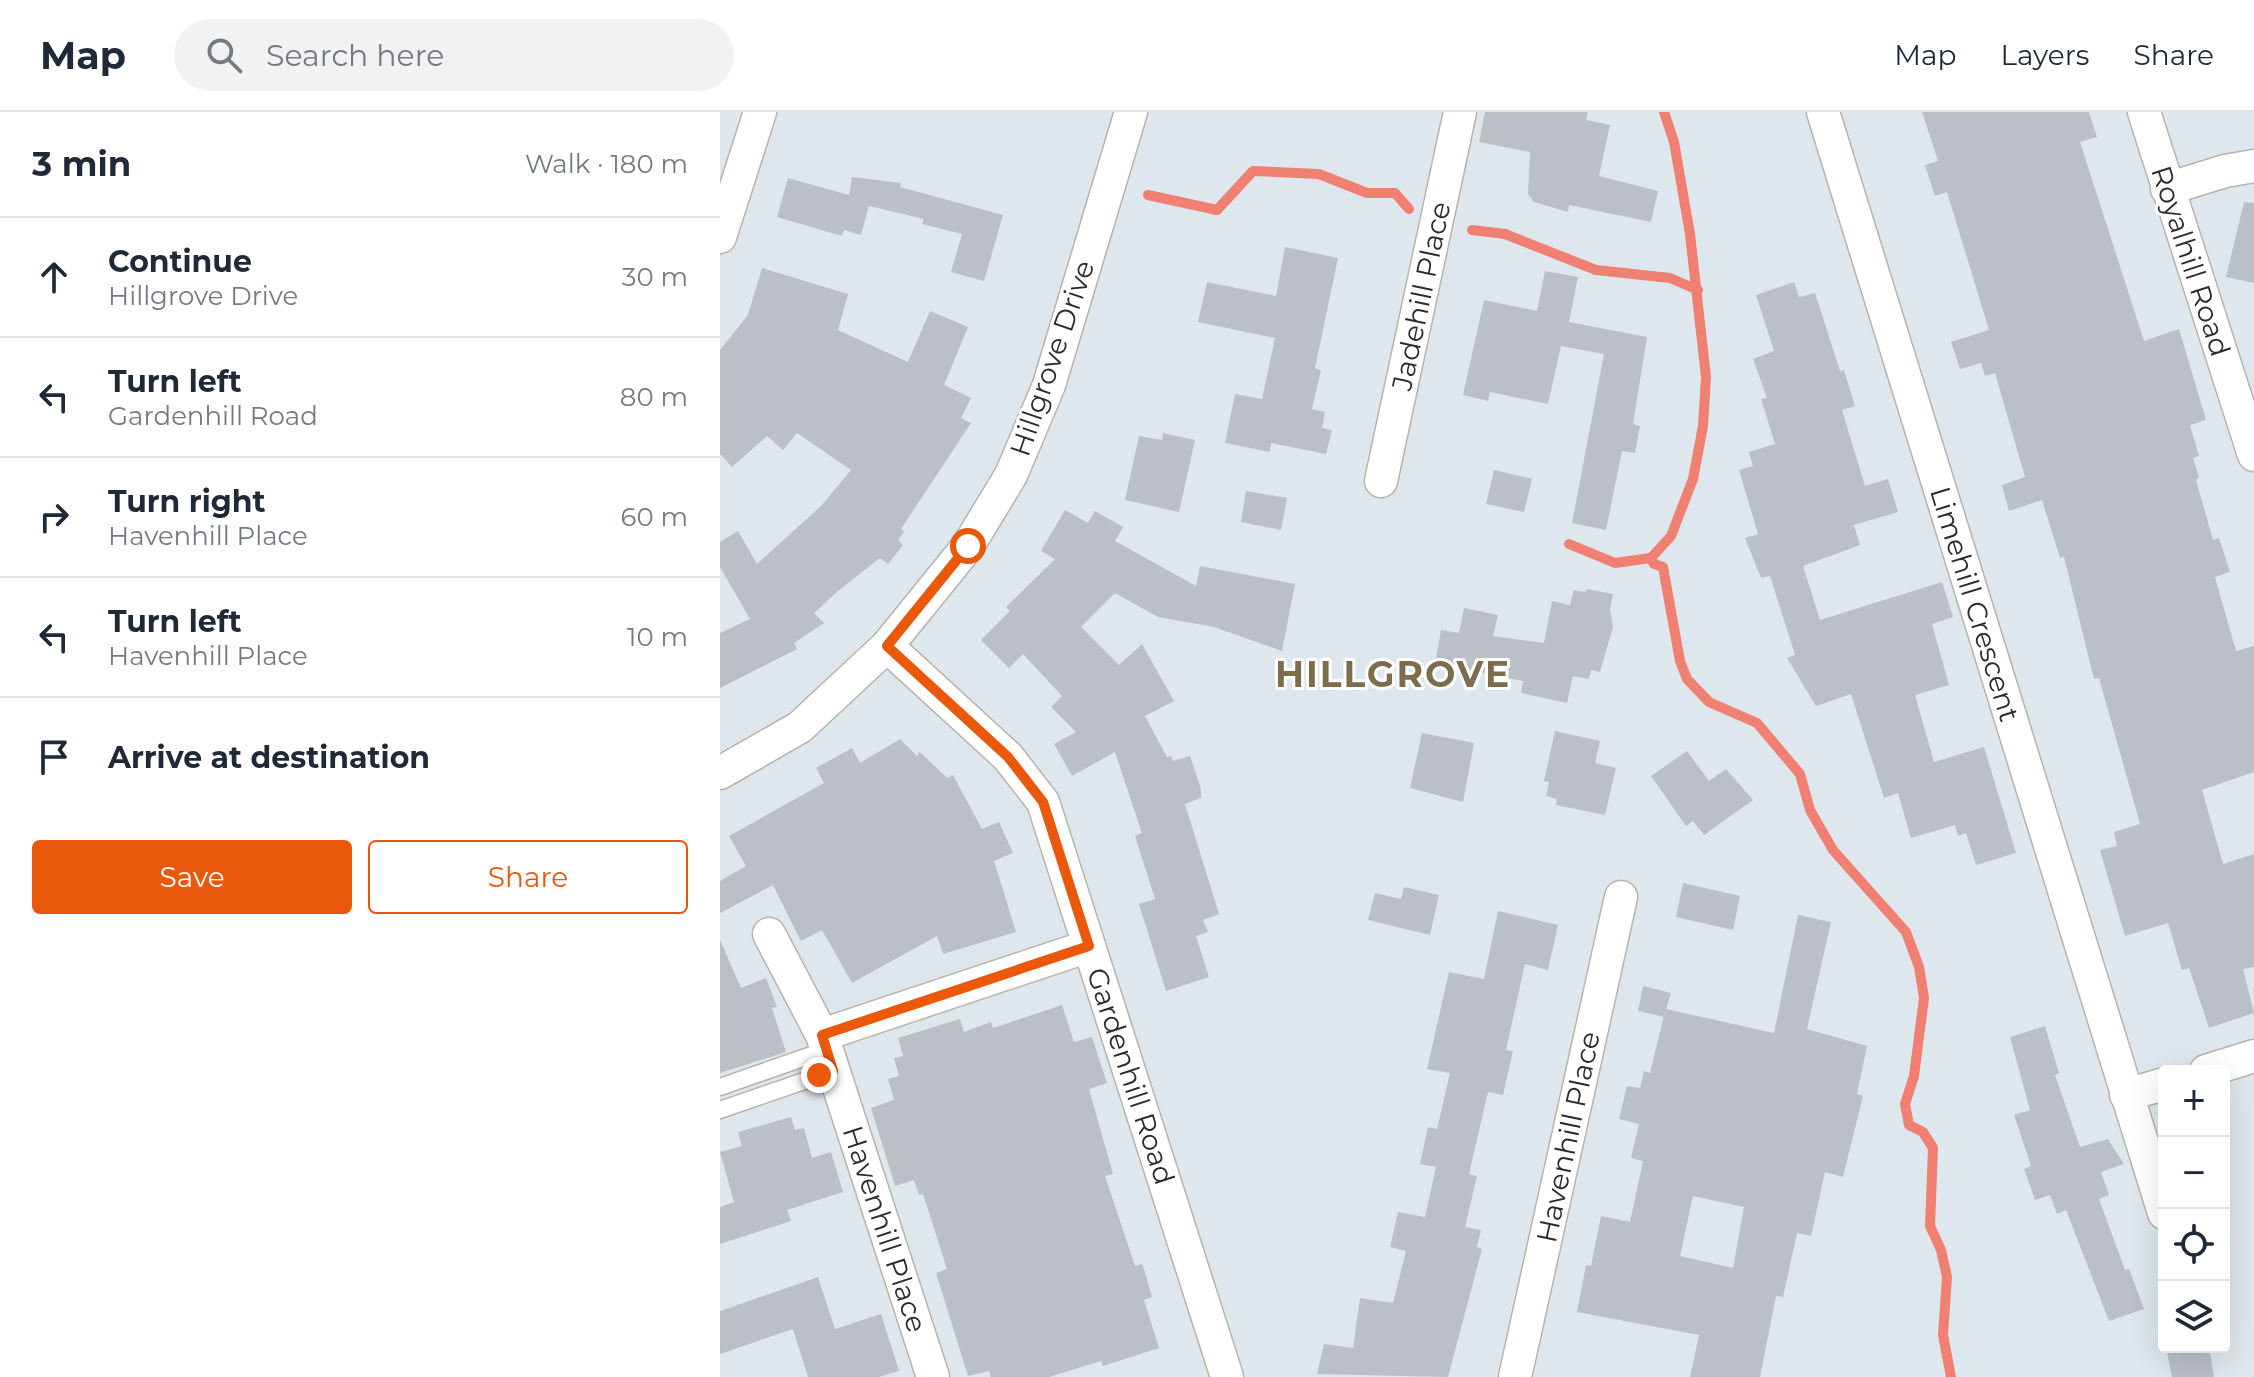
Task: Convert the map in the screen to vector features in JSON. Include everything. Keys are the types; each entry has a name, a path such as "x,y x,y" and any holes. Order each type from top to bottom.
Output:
{"street":[{"path":"720,237 760,112"},
{"name":"Hillgrove Drive","path":"720,773 800,727 887,646 968,546 1011,475 1049,385 1131,112"},
{"name":"Jadehill Place","path":"1381,481 1460,112"},
{"name":"Limehill Crescent","path":"1823,112 2163,1209"},
{"name":"Royalhill Road","path":"2144,112 2254,455"},
{"path":"2167,189 2225,171 2254,166"},
{"name":"Gardenhill Road","path":"887,646 1008,757 1043,802 1118,1025 1227,1377"},
{"name":"Havenhill Place","path":"1515,1377 1621,897"},
{"name":"Havenhill Place","path":"769,934 827,1052 933,1377"},
{"path":"827,1052 1089,946"},
{"path":"2225,1065 2254,1056"},
{"path":"2126,1095 2158,1086"}],"lane":[{"path":"720,1087 827,1052"},
{"path":"720,1110 827,1052"}],"building":[{"path":"1485,112 1588,112 1586,120 1610,125 1599,176 1658,191 1651,222 1569,205 1568,212 1534,202 1528,194 1530,152 1479,142"},
{"path":"1922,112 2089,112 2097,137 2080,142 2144,341 2179,329 2206,420 2190,425 2199,456 2193,458 2199,477 2196,480 2213,540 2219,538 2230,572 2215,577 2236,651 2254,646 2254,772 2202,790 2223,864 2254,854 2254,967 2243,969 2254,1013 2209,1028 2189,968 2182,970 2168,923 2125,936 2100,850 2117,846 2114,832 2140,824 2099,678 2094,679 2064,557 2060,558 2042,500 2009,511 2002,485 2025,477 1995,373 1985,376 1981,363 1960,369 1951,342 1989,330 1947,192 1935,196 1925,165 1938,161"},
{"path":"852,177 901,183 900,187 1003,215 984,281 951,272 962,234 922,224 924,219 869,206 861,235 844,230 842,236 777,217 788,178 849,195"},
{"path":"2244,202 2254,203 2254,283 2226,277"},
{"path":"1285,247 1338,258 1315,368 1321,370 1312,409 1325,412 1322,428 1332,430 1326,454 1271,443 1270,452 1225,443 1235,394 1262,399 1275,338 1198,322 1207,282 1276,296"},
{"path":"762,268 848,294 838,330 908,362 930,311 968,327 944,385 971,398 961,418 971,423 901,529 904,532 898,540 903,545 888,564 880,558 814,613 824,623 794,643 797,649 720,688 720,633 750,619 720,567 720,542 738,531 757,564 821,506 851,470 797,433 783,450 767,436 732,467 720,454 720,350 748,315"},
{"path":"1545,271 1578,277 1569,322 1647,337 1633,424 1640,426 1635,453 1622,451 1606,530 1572,523 1604,354 1561,346 1548,404 1490,392 1488,401 1463,395 1484,300 1537,311"},
{"path":"1794,282 1799,297 1815,293 1840,371 1844,370 1855,406 1842,410 1865,486 1888,479 1898,512 1854,525 1860,545 1803,566 1820,620 1942,582 1953,617 1932,624 1949,685 1915,695 1934,762 1984,747 2016,853 1976,865 1966,833 1958,836 1955,825 1911,838 1898,793 1884,798 1851,694 1816,706 1787,658 1795,655 1770,576 1761,578 1745,538 1758,534 1739,470 1753,466 1749,452 1775,444 1761,399 1767,398 1753,359 1774,351 1756,295"},
{"path":"1163,433 1195,440 1179,512 1125,500 1139,436 1162,440"},
{"path":"1494,470 1532,479 1524,512 1486,504"},
{"path":"1246,491 1287,498 1281,530 1241,522"},
{"path":"1065,510 1088,523 1095,511 1123,527 1115,541 1196,586 1200,566 1295,584 1282,651 1214,627 1158,617 1115,593 1081,627 1119,665 1142,644 1174,701 1145,716 1167,757 1171,756 1173,761 1190,756 1201,789 1201,798 1185,804 1219,914 1203,920 1208,932 1196,936 1209,977 1166,991 1139,904 1155,899 1135,836 1142,833 1115,752 1072,776 1054,744 1076,732 1051,707 1062,696 1023,654 1009,668 981,640 1010,611 1006,607 1055,559 1041,551"},
{"path":"1587,589 1613,594 1610,610 1613,627 1600,672 1591,670 1589,679 1573,676 1567,703 1521,693 1523,681 1435,663 1441,630 1459,633 1464,608 1498,615 1493,636 1544,643 1552,601 1570,605 1574,590 1585,592"},
{"path":"1555,731 1600,741 1595,763 1616,768 1605,815 1556,805 1557,799 1546,796 1549,782 1544,781"},
{"path":"1422,733 1474,743 1463,802 1410,788"},
{"path":"900,739 917,756 920,752 947,778 953,775 982,829 999,822 1013,853 994,861 1016,932 943,954 937,936 852,983 822,930 801,941 773,885 720,913 720,881 746,866 729,836 824,783 816,768 852,748 860,763"},
{"path":"1687,751 1709,781 1726,769 1753,800 1704,835 1693,821 1686,826 1651,776"},
{"path":"1683,883 1740,896 1733,930 1676,917"},
{"path":"1404,887 1439,895 1430,935 1368,920 1375,893 1401,899"},
{"path":"1498,911 1558,925 1548,970 1525,964 1506,1050 1513,1051 1503,1095 1488,1092 1469,1174 1477,1176 1465,1227 1481,1230 1477,1247 1482,1249 1448,1377 1317,1374 1324,1344 1353,1348 1360,1298 1393,1303 1406,1251 1390,1247 1398,1212 1425,1217 1436,1167 1420,1164 1428,1127 1437,1129 1450,1073 1427,1069 1449,972 1484,979"},
{"path":"1798,915 1831,922 1807,1029 1867,1046 1857,1094 1863,1096 1843,1177 1825,1172 1811,1236 1797,1233 1783,1297 1776,1296 1760,1377 1690,1377 1699,1335 1577,1312 1586,1265 1591,1266 1601,1216 1630,1222 1643,1161 1631,1158 1639,1124 1619,1119 1627,1086 1640,1088 1644,1071 1650,1073 1664,1017 1638,1011 1643,986 1671,993 1666,1009 1774,1033","holes":["1693,1196 1744,1207 1733,1268 1680,1256"]},
{"path":"720,940 741,988 766,978 777,1007 772,1008 786,1052 720,1073"},
{"path":"1062,1005 1074,1042 1092,1037 1107,1083 1089,1089 1113,1174 1105,1176 1135,1266 1142,1264 1145,1272 1152,1297 1144,1300 1159,1348 1103,1366 1101,1361 1049,1377 991,1377 989,1371 968,1376 936,1273 947,1269 923,1194 919,1195 914,1180 895,1186 871,1108 894,1100 888,1079 899,1076 894,1058 903,1056 898,1038 960,1019 964,1032 991,1022 993,1028"},
{"path":"2045,1026 2059,1073 2055,1075 2080,1147 2108,1139 2124,1164 2101,1172 2109,1195 2099,1199 2125,1270 2129,1269 2144,1309 2109,1321 2066,1210 2057,1214 2050,1195 2035,1200 2024,1169 2031,1166 2014,1115 2030,1110 2010,1037"},
{"path":"791,1117 795,1130 804,1128 812,1158 831,1152 843,1192 787,1210 791,1221 720,1244 720,1207 734,1202 720,1152 742,1146 738,1132"},
{"path":"818,1277 835,1329 881,1314 899,1371 879,1377 808,1377 793,1329 720,1354 720,1311"},
{"path":"2167,1353 2210,1353 2214,1377 2172,1377"}],"waterway":[{"path":"1664,112 1674,142 1690,234 1706,377 1703,426 1693,479 1671,536 1651,558 1654,564 1663,567 1680,661 1687,679 1709,702 1757,723 1800,774 1810,810 1833,850 1906,932 1919,967 1924,998 1914,1076 1905,1104 1909,1125 1923,1132 1933,1148 1930,1226 1941,1250 1947,1277 1943,1335 1951,1377"},
{"path":"1148,195 1217,210 1253,171 1319,174 1367,193 1395,193 1409,209"},
{"path":"1472,230 1505,234 1596,270 1670,278 1698,290"},
{"path":"1569,544 1615,563 1651,558"}],"district":[{"name":"HILLGROVE","path":"1393,674"}],"route":[{"path":"819,1075 833,1071 822,1035 1089,946 1043,802 1008,757 887,646 968,546"}]}
